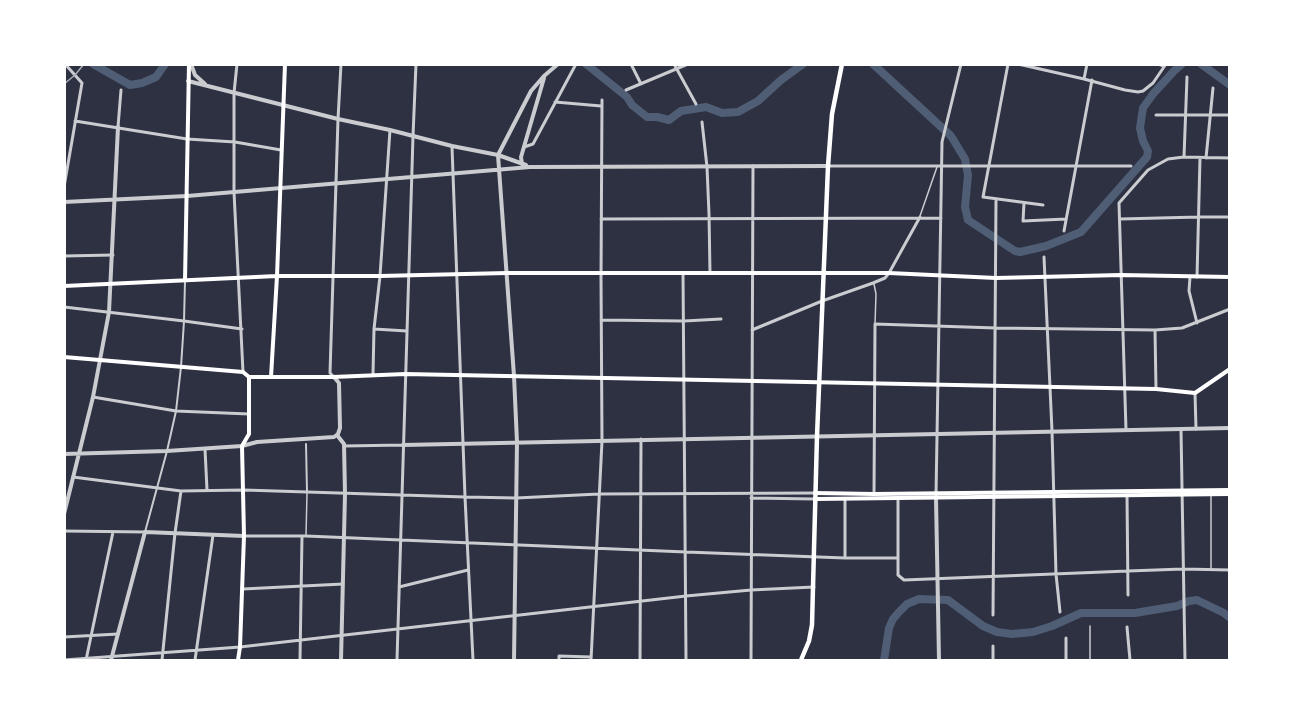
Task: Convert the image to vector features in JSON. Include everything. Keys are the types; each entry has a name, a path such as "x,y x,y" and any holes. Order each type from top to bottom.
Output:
{"main road":[{"path":"185,280 190,64"},
{"path":"271,376 285,64"},
{"path":"801,660 809,641 812,625 828,166 832,114 842,64"},
{"path":"64,286 238,277 507,273 889,273 996,278 1230,277"},
{"path":"64,357 243,372 249,377 405,374 1050,387 1195,393 1230,369"},
{"path":"238,660 244,536 242,446 249,434 249,377"},
{"path":"815,496 845,499 1054,493 1211,495 1230,492"},
{"path":"1054,493 1127,495 1230,492"},
{"path":"815,496 874,494 936,496"}],"street":[{"path":"64,187 82,83 65,64"},
{"path":"190,64 195,75 206,85"},
{"path":"237,64 234,93 234,192 243,372"},
{"path":"64,454 167,452 242,446 257,442 332,438 337,435 340,428 339,383 330,373 341,64"},
{"path":"397,660 416,64"},
{"path":"514,660 517,442 498,155 531,91 558,64"},
{"path":"631,64 641,84"},
{"path":"674,64 696,104"},
{"path":"626,90 688,64"},
{"path":"939,660 936,496 940,165 943,137 961,64"},
{"path":"1008,64 983,197 1043,205"},
{"path":"1018,64 1139,92 1153,83 1166,66"},
{"path":"1084,78 1087,64"},
{"path":"525,147 533,144 576,65"},
{"path":"522,164 521,157 544,76"},
{"path":"1184,157 1187,77"},
{"path":"1064,231 1092,80"},
{"path":"188,81 338,119 498,155 530,166"},
{"path":"1206,158 1213,88"},
{"path":"64,514 93,397 109,312 121,90"},
{"path":"559,660 559,656 591,659 602,441 602,100"},
{"path":"555,102 602,106"},
{"path":"1156,116 1230,115"},
{"path":"75,121 187,139 235,142 281,150"},
{"path":"702,122 709,219 710,273"},
{"path":"373,374 374,329 390,130"},
{"path":"452,146 473,660"},
{"path":"1197,277 1200,158"},
{"path":"1126,431 1119,203 1148,170 1168,159 1230,158"},
{"path":"64,202 187,196 530,166 1131,166"},
{"path":"751,660 753,166"},
{"path":"993,615 996,199"},
{"path":"1024,202 1023,221 1066,219"},
{"path":"752,330 885,278 920,217"},
{"path":"1120,219 1230,217"},
{"path":"601,219 941,218"},
{"path":"64,256 112,255"},
{"path":"1044,257 1056,574 1060,612"},
{"path":"683,273 686,660"},
{"path":"1190,277 1190,291 1197,323"},
{"path":"112,658 176,411 181,367 185,280"},
{"path":"64,307 242,329"},
{"path":"874,494 875,324 1155,330 1182,328 1230,309"},
{"path":"601,321 721,319"},
{"path":"374,329 407,331"},
{"path":"1155,330 1156,390"},
{"path":"1195,393 1196,429"},
{"path":"93,397 176,411 249,414"},
{"path":"344,446 1230,428"},
{"path":"1181,430 1185,660"},
{"path":"249,434 257,442"},
{"path":"337,435 344,444 342,660"},
{"path":"640,660 641,439"},
{"path":"306,444 307,492"},
{"path":"205,449 207,490"},
{"path":"73,477 181,491 244,490 516,498 599,494 751,493 815,496"},
{"path":"162,660 181,491"},
{"path":"1127,495 1128,595"},
{"path":"751,498 815,496"},
{"path":"898,498 899,577 907,581 1183,569 1230,570"},
{"path":"845,499 845,558"},
{"path":"64,531 304,536 751,555 898,558"},
{"path":"86,659 114,532"},
{"path":"195,660 213,535"},
{"path":"300,660 304,536"},
{"path":"399,587 468,570"},
{"path":"243,589 343,584"},
{"path":"64,660 240,647 686,596 814,587"},
{"path":"1127,627 1130,660"},
{"path":"64,637 118,634"},
{"path":"1066,638 1066,660"},
{"path":"993,646 993,660"}],"lane":[{"path":"1156,64 1166,66"},
{"path":"920,217 940,165"},
{"path":"873,283 876,294 875,324"},
{"path":"304,536 307,492"},
{"path":"1211,495 1211,569"},
{"path":"1090,626 1090,660"}],"waterway":[{"path":"93,64 130,85 156,77 165,64"},
{"path":"586,64 627,97 632,105 647,117 669,120 681,111 706,107 722,113 738,112 758,101 803,64"},
{"path":"873,64 951,136 965,159 968,175 965,207 968,220 1020,252 1046,246 1081,232 1147,157 1148,151 1140,128 1143,108 1153,94 1182,64"},
{"path":"1201,64 1230,85"},
{"path":"884,660 889,628 893,619 907,604 919,599 948,600 983,626 997,632 1012,634 1033,632 1081,613 1135,613 1197,600 1230,618"}],"railway":[{"path":"64,84 84,64"}]}
